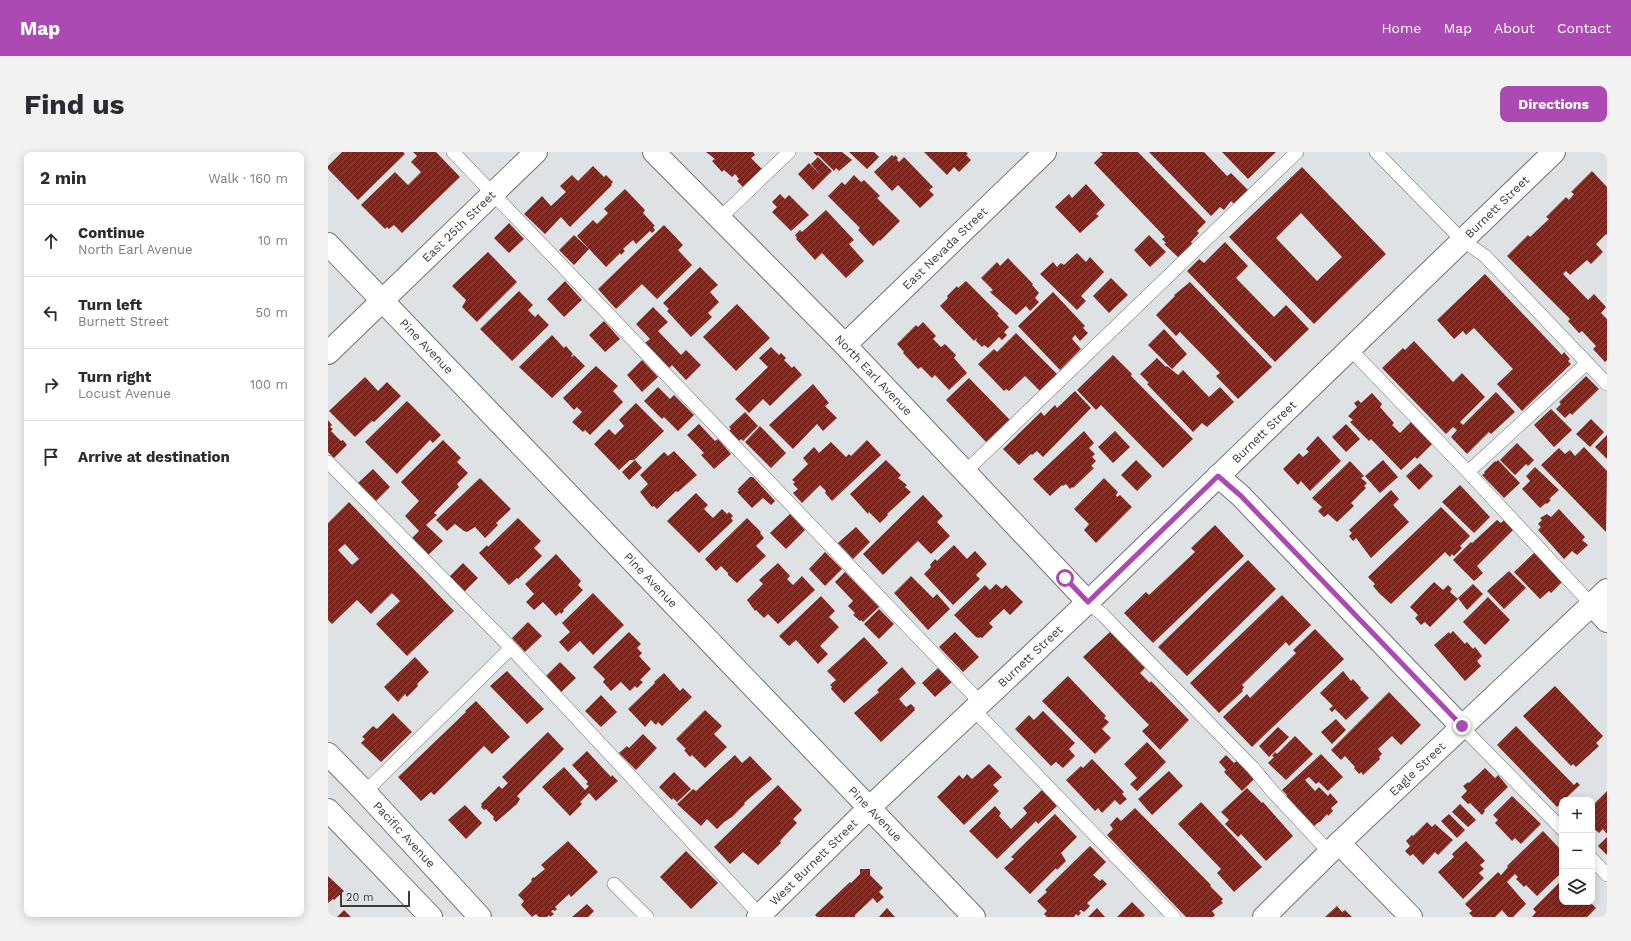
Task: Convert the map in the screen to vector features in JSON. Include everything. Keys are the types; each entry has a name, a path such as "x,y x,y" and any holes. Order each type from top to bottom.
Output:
{"street":[{"name":"East 25th Street","path":"328,353 536,152"},
{"name":"North Earl Avenue","path":"654,152 844,345 1088,602"},
{"name":"East Nevada Street","path":"844,345 1045,152"},
{"name":"Burnett Street","path":"869,808 1088,602 1554,152"},
{"name":"Pine Avenue","path":"328,244 974,917"},
{"path":"1218,476 1241,496 1462,726"},
{"path":"1599,598 1607,622"},
{"name":"Eagle Street","path":"1264,917 1462,726 1599,598"},
{"name":"Pacific Avenue","path":"328,754 480,917"},
{"name":"West Burnett Street","path":"759,916 869,808"},
{"path":"328,810 431,917"},
{"path":"1334,848 1411,917"}],"lane":[{"path":"453,152 1174,917"},
{"path":"720,218 789,152"},
{"path":"964,472 1297,152"},
{"path":"1376,152 1462,240 1485,256 1607,384"},
{"path":"1350,349 1468,472 1599,598"},
{"path":"1468,472 1586,363"},
{"path":"328,462 511,648 759,916"},
{"path":"1088,602 1109,620 1253,768 1273,792 1334,848"},
{"path":"365,792 511,648"},
{"path":"1462,726 1559,826"},
{"path":"1595,862 1607,875"},
{"path":"614,884 647,917"}],"building":[{"path":"342,152 403,152 405,154 358,200 328,169 328,166"},
{"path":"413,152 436,152 460,177 402,233 394,225 389,229 387,227 385,229 361,205 395,172 408,185 421,172 411,162 417,156"},
{"path":"706,152 753,152 755,155 751,158 763,170 743,187 737,181 739,179 735,174 732,177 724,170 722,172 712,161 715,159"},
{"path":"813,152 842,152 852,160 839,171 836,168 834,171"},
{"path":"849,152 874,152 879,157 867,169"},
{"path":"924,152 966,152 968,154 966,155 971,160 959,172 954,167 947,175"},
{"path":"1100,152 1138,152 1206,222 1197,231 1199,233 1191,242 1193,245 1179,258 1164,244 1166,243 1162,239 1165,237 1094,163 1103,154"},
{"path":"1149,152 1204,152 1227,176 1231,173 1249,191 1235,205 1231,201 1224,210 1220,207 1211,216"},
{"path":"1222,152 1276,152 1248,179"},
{"path":"892,155 894,157 895,155 898,158 897,160 899,162 904,157 933,187 929,190 934,195 920,208 898,185 892,191 874,172"},
{"path":"818,157 832,171 813,190 798,174 809,163 821,175 811,164"},
{"path":"593,166 604,177 606,175 613,182 611,184 612,185 570,227 561,217 545,234 524,214 542,196 551,206 566,192 560,186 572,175 578,181"},
{"path":"1302,167 1386,254 1314,324 1229,237","holes":["1301,213 1342,257 1317,281 1276,238"]},
{"path":"1592,171 1607,187 1607,235 1606,234 1596,244 1603,252 1591,264 1587,260 1570,275 1566,271 1563,274 1588,300 1594,294 1606,307 1601,313 1607,319 1607,360 1605,362 1593,349 1596,346 1582,331 1579,333 1568,321 1570,319 1507,256 1528,235 1530,237 1549,219 1546,217 1566,197 1569,200 1574,194 1571,192"},
{"path":"854,175 861,182 864,180 880,196 877,198 900,221 873,246 858,230 860,228 828,196 842,182 845,185"},
{"path":"1086,184 1105,205 1096,214 1099,216 1080,233 1055,207 1069,194 1072,198"},
{"path":"625,189 645,210 643,213 655,226 653,227 655,230 652,233 650,231 636,244 633,240 623,249 625,251 621,255 620,253 606,267 577,236 593,220 597,224 608,213 604,209"},
{"path":"780,194 785,199 789,195 809,215 791,231 772,212 777,207 772,202"},
{"path":"826,210 854,240 849,244 864,261 846,278 822,253 815,260 796,239 797,238 795,235 800,230 802,232"},
{"path":"509,223 524,239 509,253 494,238"},
{"path":"664,225 683,245 678,250 692,265 657,299 642,284 616,309 598,289"},
{"path":"574,235 589,249 574,265 559,250"},
{"path":"1149,235 1166,252 1150,267 1134,250"},
{"path":"1225,242 1248,266 1236,278 1274,317 1286,305 1309,329 1275,362 1187,271 1199,259 1204,263"},
{"path":"488,252 517,282 477,322 462,307 466,300 452,286"},
{"path":"1077,253 1086,262 1090,257 1104,272 1081,296 1086,301 1077,310 1040,274 1053,262 1057,267 1061,263 1064,265"},
{"path":"1008,258 1033,284 1032,285 1039,293 1035,298 1039,302 1030,311 1026,306 1016,315 990,292 993,290 981,278 997,262 1000,266"},
{"path":"700,267 718,285 710,292 719,302 708,313 712,317 691,337 667,311 669,309 663,303"},
{"path":"1485,274 1562,355 1564,352 1570,359 1568,361 1571,364 1522,411 1497,384 1513,369 1474,328 1466,335 1463,331 1454,339 1437,320"},
{"path":"1111,278 1128,295 1109,313 1093,296"},
{"path":"565,281 582,300 564,317 547,299"},
{"path":"966,281 999,314 997,315 1009,327 1004,332 1007,335 1002,340 999,337 988,348 984,345 982,347 976,341 977,338 974,341 940,306 957,286 958,288"},
{"path":"1190,282 1272,367 1238,399 1216,376 1220,373 1180,332 1176,336 1156,315 1175,296 1174,295"},
{"path":"519,291 533,305 528,310 535,317 538,314 549,325 512,361 480,329"},
{"path":"1053,292 1085,326 1083,328 1088,333 1080,341 1075,335 1072,339 1081,349 1060,370 1018,326"},
{"path":"737,304 770,338 736,371 703,337"},
{"path":"653,307 668,322 658,331 681,355 686,350 701,365 686,380 672,365 669,368 645,343 650,339 636,324"},
{"path":"604,321 620,339 605,352 589,335"},
{"path":"923,322 936,336 933,339 941,347 945,344 956,355 954,358 967,373 949,390 935,375 932,378 921,367 918,369 897,344 916,325 918,327"},
{"path":"1164,329 1187,354 1172,369 1148,345"},
{"path":"1016,333 1058,375 1041,392 1025,376 1009,391 1006,389 1004,391 978,364 994,349 997,352"},
{"path":"552,335 564,348 566,346 573,354 571,356 572,357 574,355 585,366 552,398 519,367"},
{"path":"1414,341 1453,382 1462,373 1485,397 1460,422 1463,425 1496,392 1515,412 1491,434 1489,432 1467,454 1451,437 1457,430 1453,427 1446,434 1382,368 1403,348 1405,350"},
{"path":"771,347 779,355 781,353 786,358 784,360 792,368 794,366 802,375 770,406 763,399 749,413 735,399 768,367 759,358"},
{"path":"1113,355 1132,374 1131,376 1193,439 1163,468 1101,405 1096,410 1077,390"},
{"path":"1157,358 1166,367 1167,366 1178,375 1183,370 1209,397 1220,387 1234,402 1207,427 1202,423 1193,432 1147,384 1149,383 1140,374"},
{"path":"642,360 658,377 642,392 627,375"},
{"path":"596,366 618,386 613,391 623,402 590,435 585,430 583,432 572,422 582,412 577,407 574,410 563,398"},
{"path":"1586,376 1599,389 1572,415 1570,413 1565,418 1556,409 1561,404 1559,402"},
{"path":"365,377 378,391 387,382 401,396 374,422 372,421 355,437 329,411"},
{"path":"969,378 1010,420 987,443 946,400"},
{"path":"813,384 829,403 825,406 837,418 823,431 817,424 793,449 769,425"},
{"path":"658,387 670,399 674,395 694,415 678,431 664,417 662,419 644,401"},
{"path":"1075,391 1091,408 1043,457 1037,451 1032,455 1031,454 1019,465 1003,449 1041,412 1044,416 1055,405 1057,408"},
{"path":"1372,393 1382,404 1380,407 1394,423 1392,425 1400,433 1411,422 1432,444 1417,459 1415,457 1401,470 1371,439 1369,441 1350,422 1353,420 1348,416 1357,407 1354,403 1358,400 1361,403"},
{"path":"407,401 441,435 433,443 430,440 397,474 365,442"},
{"path":"636,403 664,431 634,460 630,460 619,470 594,444 609,429 615,435 624,426 619,420"},
{"path":"1551,409 1572,430 1554,447 1534,425"},
{"path":"745,412 758,426 743,441 741,439 739,441 729,431 731,429 729,427"},
{"path":"1591,419 1604,432 1590,447 1576,434"},
{"path":"328,420 332,425 330,427 333,429 331,431 347,445 334,458 328,452"},
{"path":"699,424 715,441 718,439 731,454 714,469 701,455 704,453 687,435"},
{"path":"1346,424 1360,439 1346,452 1332,437"},
{"path":"760,426 786,453 771,468 745,442"},
{"path":"1084,431 1094,443 1089,448 1095,454 1092,457 1096,461 1091,466 1094,468 1073,488 1072,487 1070,489 1066,484 1063,486 1062,485 1050,496 1033,479"},
{"path":"1115,431 1130,447 1113,463 1098,447"},
{"path":"1607,435 1607,459 1595,447"},
{"path":"1318,436 1341,461 1310,491 1301,481 1298,485 1283,469 1299,453 1303,457 1309,452 1306,449"},
{"path":"443,440 461,458 457,462 468,473 457,484 459,487 434,513 437,515 426,525 443,541 428,555 412,538 419,531 405,516 419,501 401,482"},
{"path":"867,440 881,455 832,501 820,485 802,503 793,493 798,489 793,484 795,482 792,480 808,464 803,458 814,447 819,453 831,442 846,457 849,454 851,456"},
{"path":"1517,443 1534,460 1528,466 1526,464 1515,475 1500,460"},
{"path":"1584,447 1607,471 1606,532 1541,465 1559,448 1565,454 1570,450 1575,456"},
{"path":"674,451 697,475 678,492 676,491 657,509 654,506 652,507 640,492 648,484 640,475 664,452 668,456"},
{"path":"635,460 642,468 629,480 622,472"},
{"path":"886,460 901,475 898,478 907,485 905,487 911,492 887,514 888,515 880,523 869,512 868,514 850,494"},
{"path":"1136,460 1152,476 1137,491 1121,475"},
{"path":"1383,460 1398,477 1380,493 1365,476"},
{"path":"1498,460 1520,483 1504,498 1482,475 1495,461 1496,462"},
{"path":"1350,461 1364,476 1361,478 1367,483 1364,486 1366,488 1351,503 1354,506 1337,522 1328,514 1324,517 1318,511 1322,507 1312,498"},
{"path":"1420,463 1433,476 1419,490 1406,476"},
{"path":"1535,467 1559,490 1549,499 1551,500 1547,504 1546,503 1540,508 1522,489 1530,481 1526,476"},
{"path":"373,469 390,487 376,501 358,483"},
{"path":"750,477 753,477 775,501 771,505 763,498 752,508 737,492 739,491 738,489"},
{"path":"480,478 511,509 496,523 498,525 485,538 475,527 467,532 455,524 447,531 436,520"},
{"path":"1104,478 1118,492 1116,495 1117,497 1120,495 1132,507 1096,543 1084,530 1089,524 1074,509"},
{"path":"1460,485 1490,517 1474,533 1442,502"},
{"path":"1391,490 1399,499 1393,505 1409,522 1371,558 1356,538 1353,541 1349,536 1352,533 1349,530"},
{"path":"696,493 708,505 704,509 713,518 722,509 727,514 729,512 733,516 731,518 733,521 699,553 667,521"},
{"path":"923,495 943,516 937,522 950,536 931,554 918,541 883,575 863,554"},
{"path":"349,502 454,611 407,656 376,624 400,601 392,593 371,614 357,600 332,624 328,620 328,523","holes":["345,544 359,559 352,565 338,550"]},
{"path":"1441,507 1470,536 1460,546 1462,548 1454,556 1452,554 1450,557 1445,552 1391,604 1373,586 1375,584 1368,577"},
{"path":"1559,509 1585,537 1582,540 1588,545 1577,555 1572,551 1564,559 1538,530 1541,527 1538,524 1542,520 1540,518 1547,514 1551,517"},
{"path":"790,514 805,530 786,549 770,533"},
{"path":"518,518 541,541 534,548 542,556 518,579 517,578 509,585 479,553 487,545 488,547"},
{"path":"747,518 761,532 760,533 764,538 756,546 766,556 737,583 721,566 716,571 705,559"},
{"path":"1497,520 1501,523 1504,520 1513,530 1477,566 1483,573 1474,581 1453,560 1471,542 1472,543"},
{"path":"1215,525 1244,556 1153,643 1124,613 1146,592 1149,595 1195,552 1191,548"},
{"path":"856,527 870,542 853,559 838,543"},
{"path":"954,545 967,559 975,551 987,564 976,575 980,579 953,605 924,574 931,567 930,565 935,559 937,561"},
{"path":"1537,550 1565,579 1551,593 1549,591 1540,599 1514,572"},
{"path":"825,552 842,569 825,586 809,569"},
{"path":"556,554 581,581 578,585 583,590 563,610 564,611 561,614 560,612 556,616 543,602 534,610 526,602 534,594 525,584"},
{"path":"1248,560 1276,589 1187,676 1158,647"},
{"path":"463,563 478,578 464,592 449,577"},
{"path":"778,563 790,576 787,579 793,585 802,576 815,590 778,624 768,614 764,618 756,610 755,611 747,600 763,584 759,580"},
{"path":"1509,571 1526,588 1504,609 1487,591"},
{"path":"845,572 879,607 863,622 853,615 855,613 848,606 853,601 835,582"},
{"path":"911,576 933,598 937,594 950,609 928,630 894,593"},
{"path":"1434,582 1443,590 1448,585 1452,589 1450,592 1458,599 1430,627 1425,622 1421,625 1415,618 1418,615 1410,607"},
{"path":"996,584 1002,589 1006,585 1023,602 1010,615 1004,609 989,623 993,627 982,638 976,637 954,615 985,585 990,590"},
{"path":"1473,584 1483,594 1467,610 1458,598"},
{"path":"593,593 624,625 593,655 580,641 568,652 559,642 570,632 562,623"},
{"path":"1282,595 1311,625 1289,646 1286,642 1242,685 1244,687 1242,690 1243,691 1219,713 1190,683"},
{"path":"821,596 835,611 829,617 839,627 820,646 828,654 818,664 796,640 789,646 779,636"},
{"path":"1488,597 1510,620 1485,645 1463,622"},
{"path":"879,609 894,624 879,639 864,624"},
{"path":"528,622 542,636 525,652 512,638"},
{"path":"1315,629 1344,659 1252,747 1223,717 1247,694 1250,698 1296,653 1293,650"},
{"path":"1453,631 1465,644 1467,642 1473,649 1475,647 1482,656 1477,661 1481,666 1465,681 1434,645 1449,632 1450,634"},
{"path":"629,632 641,644 637,648 642,653 639,656 651,669 640,680 643,682 637,688 635,686 630,691 621,682 611,691 603,682 605,679 593,667"},
{"path":"955,632 979,657 963,672 939,647"},
{"path":"1110,632 1145,668 1140,673 1150,683 1151,681 1189,720 1160,750 1142,731 1149,725 1083,657"},
{"path":"864,637 888,663 844,703 831,689 832,687 830,685 836,680 827,671"},
{"path":"415,657 429,672 407,697 405,694 398,702 384,687"},
{"path":"560,662 576,678 560,693 545,677"},
{"path":"902,667 916,683 899,699 906,707 911,704 915,710 881,742 854,713 879,692 877,690"},
{"path":"938,668 952,682 935,697 922,683"},
{"path":"507,671 544,709 527,724 490,686"},
{"path":"1343,671 1351,681 1353,679 1369,698 1346,720 1335,709 1332,712 1329,709 1333,706 1320,693"},
{"path":"664,673 680,691 683,688 692,697 662,726 658,722 656,725 651,720 645,727 628,709"},
{"path":"1068,676 1106,716 1104,718 1109,722 1102,729 1111,738 1095,754 1042,701"},
{"path":"1555,686 1603,736 1596,743 1599,746 1576,767 1573,764 1571,766 1523,716"},
{"path":"1389,692 1421,725 1401,745 1392,736 1378,749 1382,754 1379,757 1380,759 1363,775 1361,772 1359,774 1345,756 1341,760 1331,750"},
{"path":"601,695 617,712 601,727 585,711"},
{"path":"476,701 510,737 492,754 484,746 434,795 431,792 421,801 398,777"},
{"path":"705,710 722,726 714,734 727,747 705,768 692,755 690,757 684,750 686,749 676,739"},
{"path":"1043,711 1075,743 1069,749 1075,756 1063,768 1056,762 1051,766 1015,729 1029,715 1034,720"},
{"path":"393,713 412,732 381,762 361,743 365,739 362,737 373,726 377,729"},
{"path":"1336,719 1346,730 1332,744 1321,732"},
{"path":"1516,726 1574,785 1577,782 1580,785 1567,797 1559,797 1559,805 1557,807 1497,745"},
{"path":"1278,727 1289,737 1269,757 1259,746"},
{"path":"548,732 564,749 517,796 520,799 517,804 496,822 493,819 494,817 486,809 484,810 481,807 481,804 499,786 502,789 508,783 502,777"},
{"path":"643,734 657,748 636,770 619,753 627,746 629,748"},
{"path":"1295,736 1313,754 1286,780 1268,763 1274,757 1272,756 1275,752 1277,754"},
{"path":"1147,742 1166,762 1137,791 1130,784 1137,778 1124,764"},
{"path":"587,751 611,777 612,775 618,781 596,801 589,793 580,802 582,804 570,816 542,787 564,767 585,790 589,786 586,784 588,782 572,765"},
{"path":"1321,754 1343,777 1328,791 1319,782 1316,784 1309,777 1305,780 1315,791 1319,787 1328,796 1330,793 1338,802 1331,808 1333,811 1328,816 1327,814 1314,826 1282,790"},
{"path":"735,755 742,763 750,756 772,779 744,803 745,804 732,817 717,829 707,819 701,826 677,804 693,789 696,791"},
{"path":"1226,755 1234,763 1237,761 1254,779 1242,791 1224,772 1226,770 1219,762"},
{"path":"1092,759 1124,792 1122,794 1127,799 1120,805 1115,800 1102,813 1098,808 1095,811 1066,780 1081,766 1083,768"},
{"path":"989,764 1002,777 993,785 999,791 964,825 937,797 959,775 963,779 967,774 972,779"},
{"path":"1485,768 1495,778 1498,775 1508,787 1484,810 1485,811 1482,815 1470,803 1468,804 1461,797 1467,791 1463,786 1468,782 1469,783"},
{"path":"1169,771 1183,786 1152,815 1138,799"},
{"path":"674,772 691,789 677,802 673,798 672,800 659,787"},
{"path":"778,785 802,810 793,819 797,823 780,841 781,843 758,865 743,852 730,864 714,847"},
{"path":"1247,788 1262,803 1263,802 1293,836 1266,861 1241,834 1238,837 1225,824 1229,820 1221,812"},
{"path":"1042,790 1057,806 1038,824 1036,821 997,859 969,831 995,806 1001,813 999,816 1011,829 1027,813 1023,808"},
{"path":"1607,791 1607,834 1603,829 1599,833 1595,830 1595,803"},
{"path":"1512,796 1541,824 1521,844 1515,838 1512,841 1495,823 1498,820 1493,815"},
{"path":"1201,802 1262,867 1234,892 1217,873 1221,869 1178,824"},
{"path":"1460,804 1476,820 1468,827 1452,812"},
{"path":"465,805 482,823 466,839 448,820"},
{"path":"1135,808 1223,899 1221,901 1223,903 1212,911 1215,915 1213,917 1186,917 1107,835 1113,829 1110,825 1117,817 1121,821"},
{"path":"1055,814 1077,837 1061,853 1066,861 1057,870 1056,868 1030,894 1004,868 1014,859 1011,857"},
{"path":"1449,814 1465,830 1457,838 1441,821"},
{"path":"1427,822 1432,827 1435,824 1453,840 1438,855 1435,852 1423,865 1413,854 1410,856 1405,851 1410,846 1406,841"},
{"path":"1543,831 1559,848 1559,875 1537,896 1526,885 1524,887 1516,879 1518,877 1515,874 1507,882 1526,904 1513,917 1508,917 1502,910 1495,917 1473,917 1469,913 1472,911 1465,904 1498,872 1501,875 1508,867 1507,866"},
{"path":"1607,837 1607,855 1598,846"},
{"path":"568,841 598,872 571,897 569,894 555,907 557,909 555,911 551,911 554,914 550,917 549,915 547,917 539,917 536,914 532,917 521,905 524,901 518,895 532,881 531,880 533,877 534,878 545,869 541,865"},
{"path":"1466,841 1485,861 1480,865 1484,869 1479,873 1484,878 1463,899 1438,872 1454,857 1452,854"},
{"path":"1090,846 1106,862 1093,875 1100,881 1102,879 1107,884 1087,903 1090,906 1084,912 1081,910 1079,911 1081,913 1078,916 1076,914 1074,917 1047,917 1044,914 1047,911 1037,901 1047,892 1045,890"},
{"path":"686,851 718,883 691,909 660,877"},
{"path":"860,869 870,869 870,875 883,888 879,892 884,897 877,903 873,898 855,915 855,917 817,917 815,915 860,874"},
{"path":"328,876 344,891 328,903"},
{"path":"1559,883 1559,905 1593,905 1596,908 1587,917 1532,917 1536,912 1533,909"},
{"path":"1132,902 1145,915 1143,917 1117,917"},
{"path":"587,904 594,911 588,917 572,917"},
{"path":"1337,906 1342,912 1345,910 1352,917 1325,917"},
{"path":"887,908 895,917 879,917"},
{"path":"1097,908 1105,917 1088,917"},
{"path":"344,910 351,917 337,917"}],"route":[{"path":"1065,578 1088,602 1218,476 1241,496 1462,726"}]}
